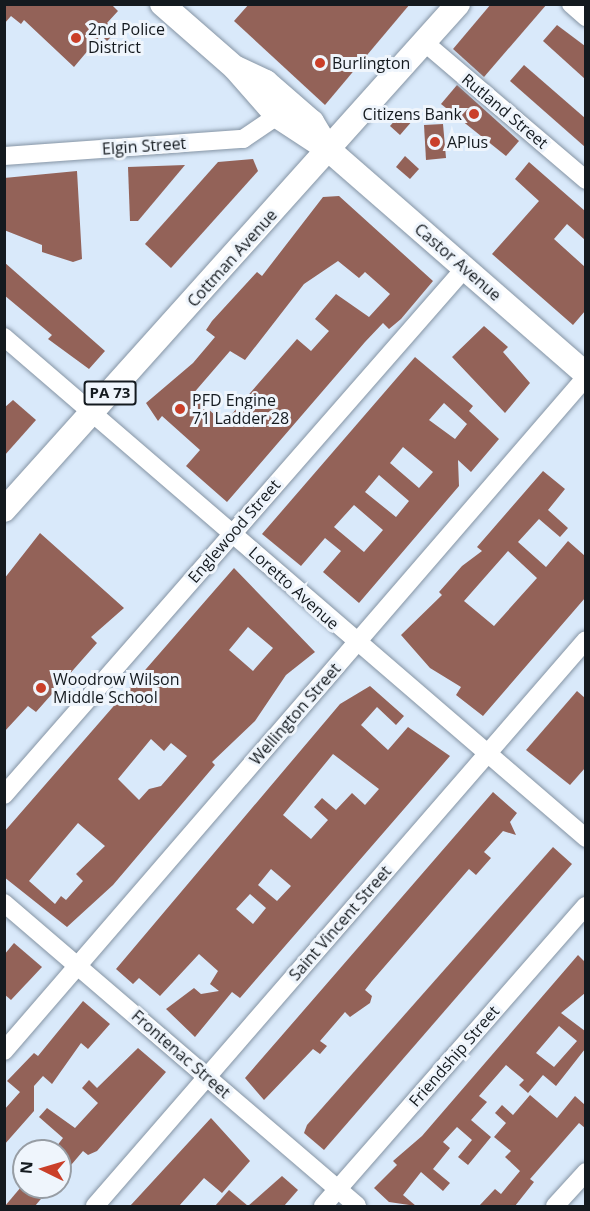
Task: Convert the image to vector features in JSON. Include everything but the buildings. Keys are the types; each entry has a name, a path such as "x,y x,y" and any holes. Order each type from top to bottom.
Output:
{"main road":[{"name":"Castor Avenue","path":"162,4 235,68 277,116 329,150 585,375"},
{"name":"Cottman Avenue","path":"4,510 458,4"},
{"name":"Castor Avenue","path":"235,68 266,82 297,109 329,150"}],"street":[{"path":"571,4 585,17"},
{"name":"Rutland Street","path":"424,42 585,180"},
{"name":"Elgin Street","path":"4,156 243,139 277,116"},
{"name":"Englewood Street","path":"4,795 465,268"},
{"name":"Loretto Avenue","path":"4,337 486,755 585,837"},
{"name":"Wellington Street","path":"4,1051 585,375"},
{"name":"Saint Vincent Street","path":"95,1206 585,640"},
{"name":"Frontenac Street","path":"4,903 357,1206"},
{"name":"Friendship Street","path":"323,1206 585,906"},
{"path":"555,1206 585,1172"}],"place":[{"name":"2nd Police District","path":"76,38"},
{"name":"Burlington","path":"320,63"},
{"name":"Citizens Bank","path":"474,114"},
{"name":"APlus","path":"435,142"},
{"name":"PFD Engine 71 Ladder 28","path":"180,409"},
{"name":"Woodrow Wilson Middle School","path":"41,688"}]}
